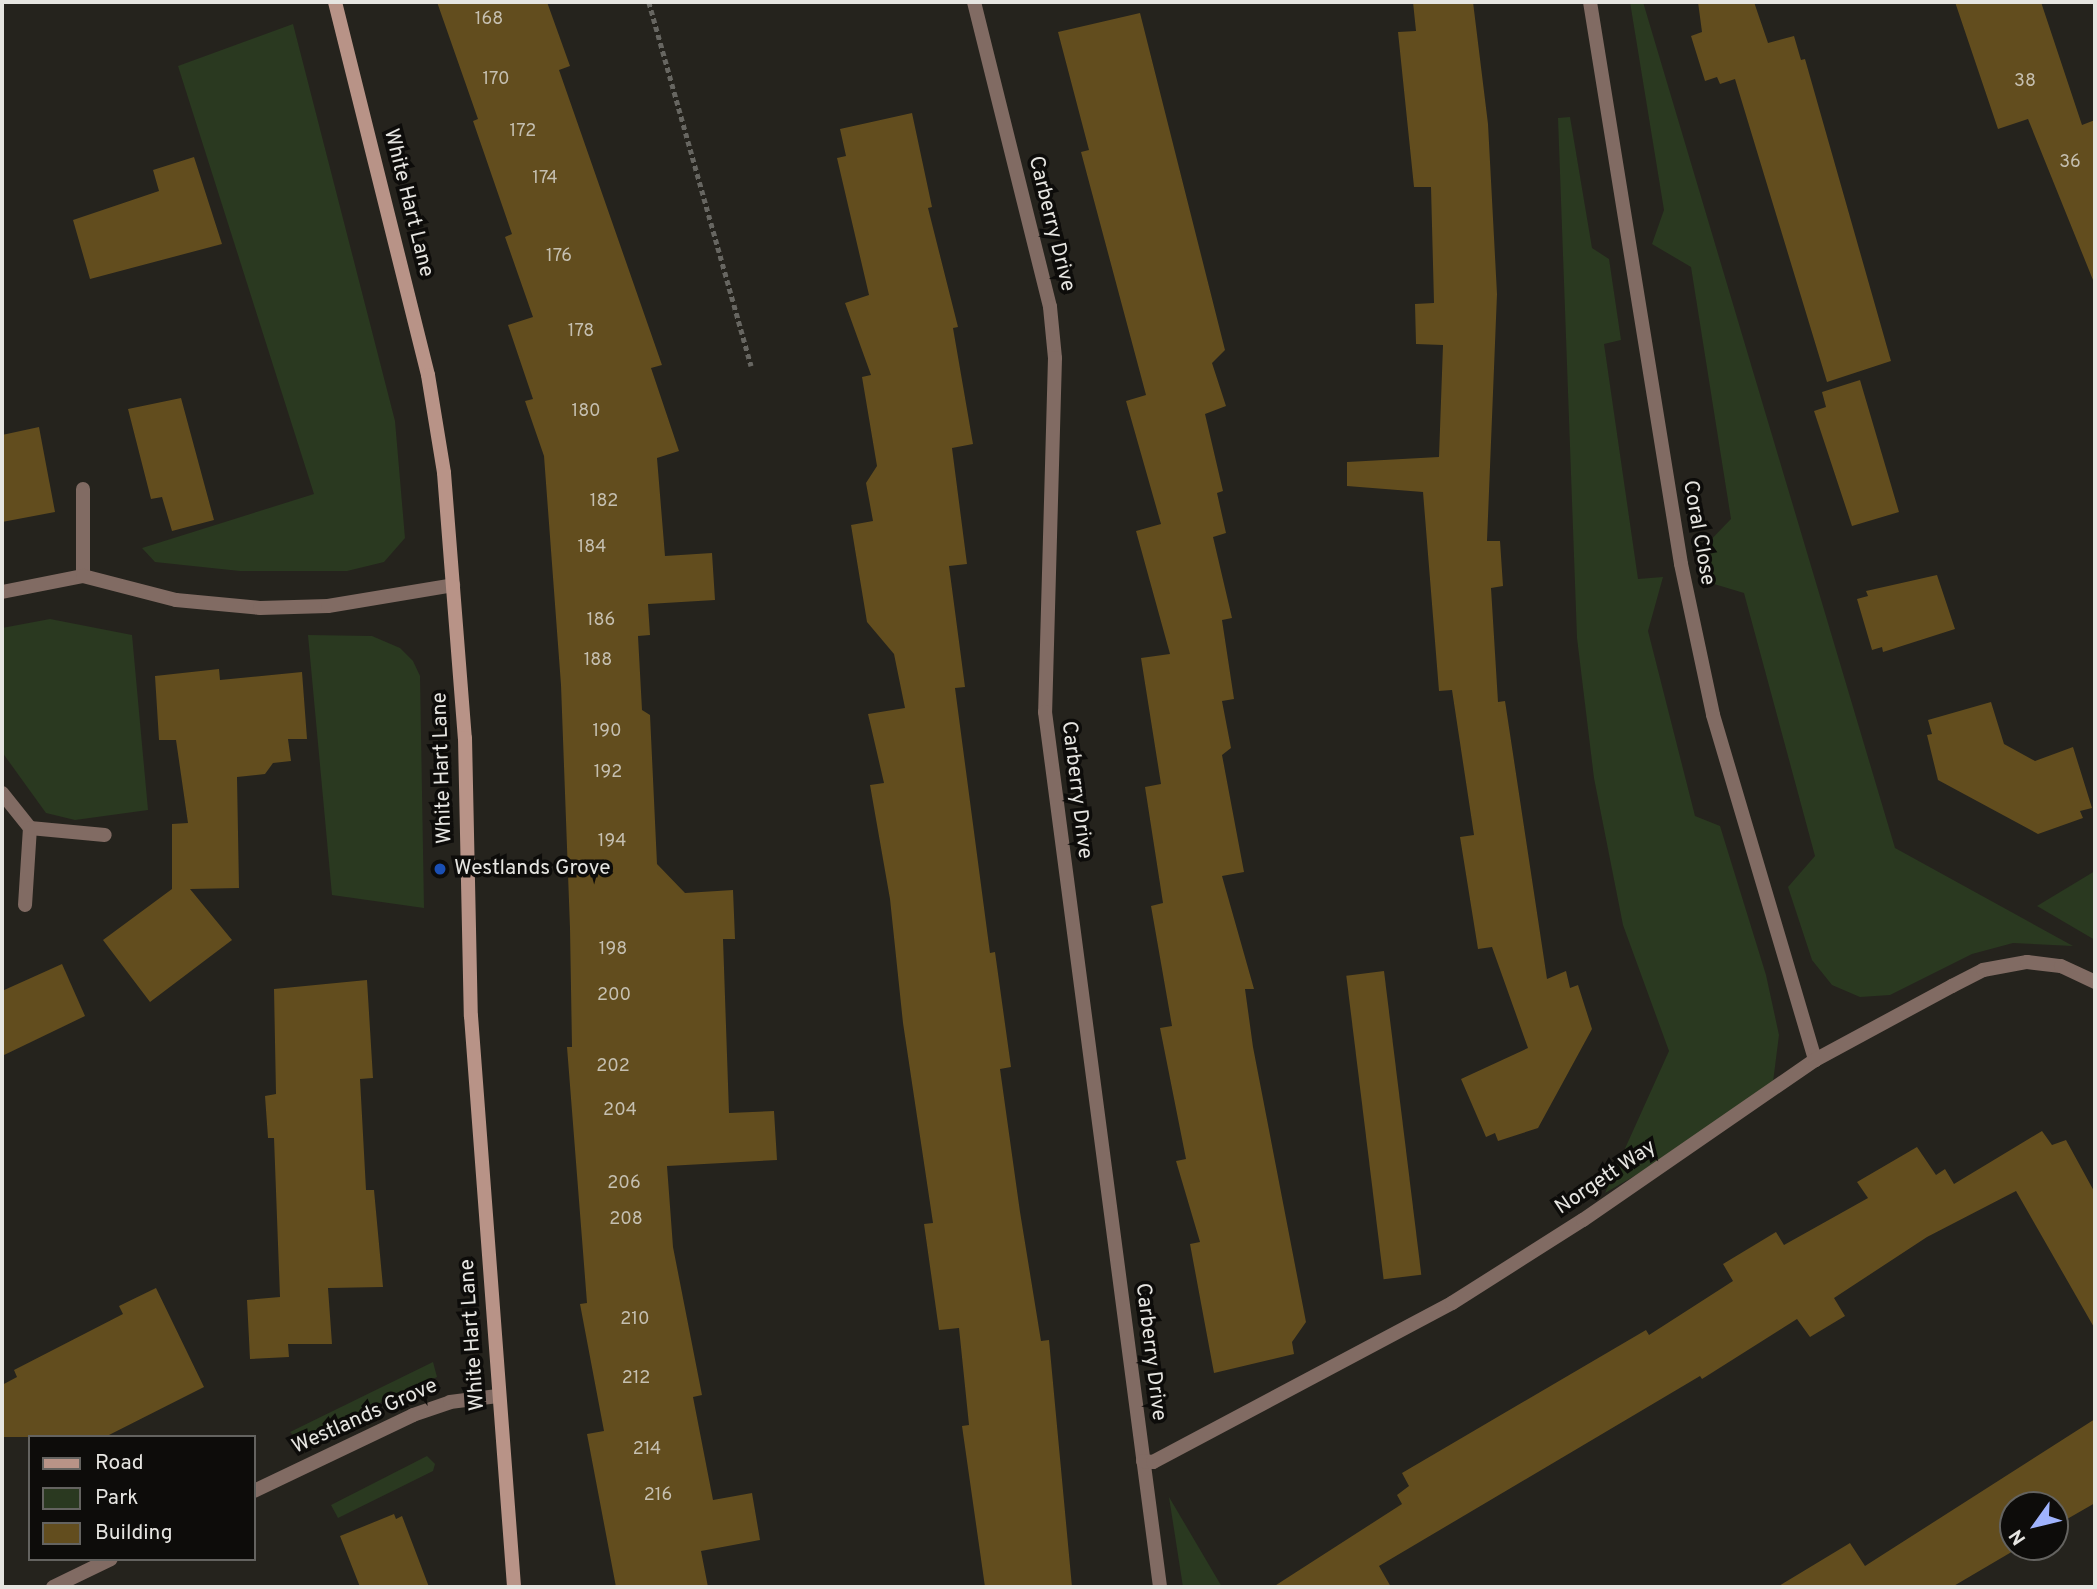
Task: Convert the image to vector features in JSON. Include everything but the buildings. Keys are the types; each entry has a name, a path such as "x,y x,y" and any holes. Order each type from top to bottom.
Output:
{"street":[{"name":"White Hart Lane","path":"335,2 428,374 444,473 465,738 471,1016 514,1587"},
{"name":"Carberry Drive","path":"974,2 1050,307 1055,358 1045,712 1160,1587"},
{"name":"Coral Close","path":"1590,2 1681,564 1710,702 1815,1060"},
{"path":"83,489 83,576"},
{"path":"2,592 83,576 176,600 260,608 328,606 453,584"},
{"path":"2,793 30,828 25,905"},
{"path":"30,828 105,835"},
{"name":"Norgett Way","path":"1143,1461 1153,1462 1452,1303 1583,1220 1815,1060 1983,970 2027,962 2061,967 2095,982"},
{"name":"Westlands Grove","path":"256,1490 413,1415 450,1402 498,1396"},
{"path":"53,1587 107,1561"}],"path":[{"path":"649,2 751,366"}],"green space":[{"path":"1630,2 1643,2 1895,848 2073,946 2013,943 1972,954 1890,995 1860,997 1832,985 1812,960 1788,887 1815,856 1744,593 1704,581 1700,551 1731,519 1691,267 1652,244 1664,210"},
{"path":"293,24 395,421 405,538 384,562 347,571 240,571 155,562 142,548 314,494 178,66"},
{"path":"1570,117 1592,248 1609,259 1621,340 1604,344 1638,579 1663,577 1648,631 1695,816 1720,826 1766,975 1779,1035 1773,1082 1749,1109 1605,1193 1669,1051 1623,925 1594,778 1577,638 1558,118"},
{"path":"50,619 132,635 148,810 75,820 46,813 2,752 2,628"},
{"path":"308,635 372,636 400,648 413,661 420,676 424,908 332,895"},
{"path":"2095,871 2095,940 2037,906"},
{"path":"433,1362 437,1377 298,1440 290,1432"},
{"path":"427,1456 435,1464 433,1471 338,1518 331,1505"},
{"path":"1169,1497 1222,1587 1183,1587"}],"place":[{"name":"Westlands Grove","path":"440,869"}]}
